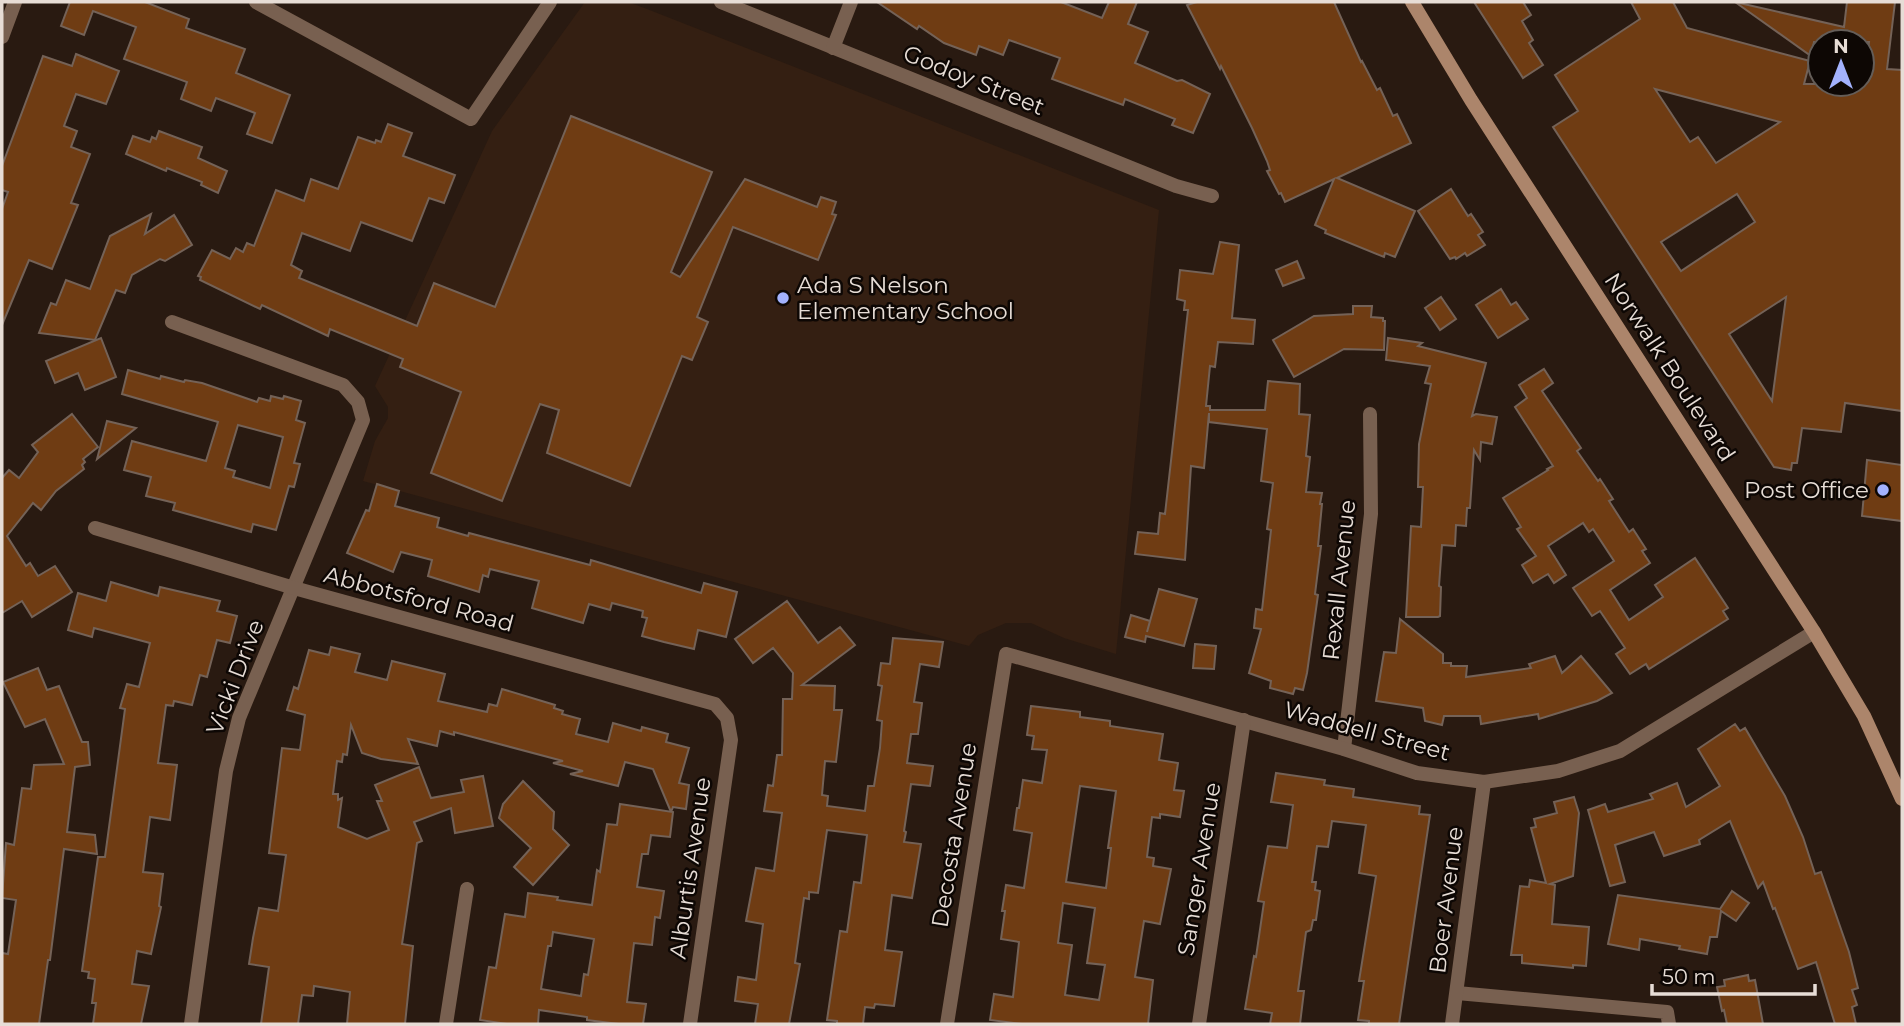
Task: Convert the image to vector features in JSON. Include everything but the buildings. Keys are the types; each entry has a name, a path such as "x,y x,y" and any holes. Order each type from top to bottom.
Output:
{"main road":[{"name":"Norwalk Boulevard","path":"1412,2 1471,100 1814,632 1896,774 1902,799"}],"street":[{"path":"2,37 15,2"},
{"path":"256,2 471,119 550,2"},
{"name":"Godoy Street","path":"721,2 1176,186 1212,196"},
{"path":"833,48 851,2"},
{"name":"Vicki Drive","path":"172,322 343,385 358,402 363,420 239,718 226,771 191,1024"},
{"name":"Rexall Avenue","path":"1345,749 1371,513 1370,414"},
{"name":"Abbotsford Road","path":"95,528 294,588 715,704 727,718"},
{"name":"Waddell Street","path":"1006,654 1345,749 1417,773 1484,782 1558,771 1620,751 1814,632"},
{"name":"Decosta Avenue","path":"947,1024 1006,654"},
{"name":"Alburtis Avenue","path":"690,1024 731,740 727,718"},
{"name":"Sanger Avenue","path":"1199,1024 1244,720"},
{"name":"Boer Avenue","path":"1452,1024 1484,782"},
{"path":"446,1024 467,889"},
{"path":"1457,993 1667,1012 1669,1024"}],"shaded area":[{"name":"Ada S Nelson Elementary School","path":"585,2 628,2 1159,210 1116,654 1064,638 1031,623 1006,623 978,635 969,646 363,481 375,441 388,418 388,407 375,386 492,131"}],"place":[{"name":"Ada S Nelson Elementary School","path":"783,298"},
{"name":"Post Office","path":"1883,490"}]}
